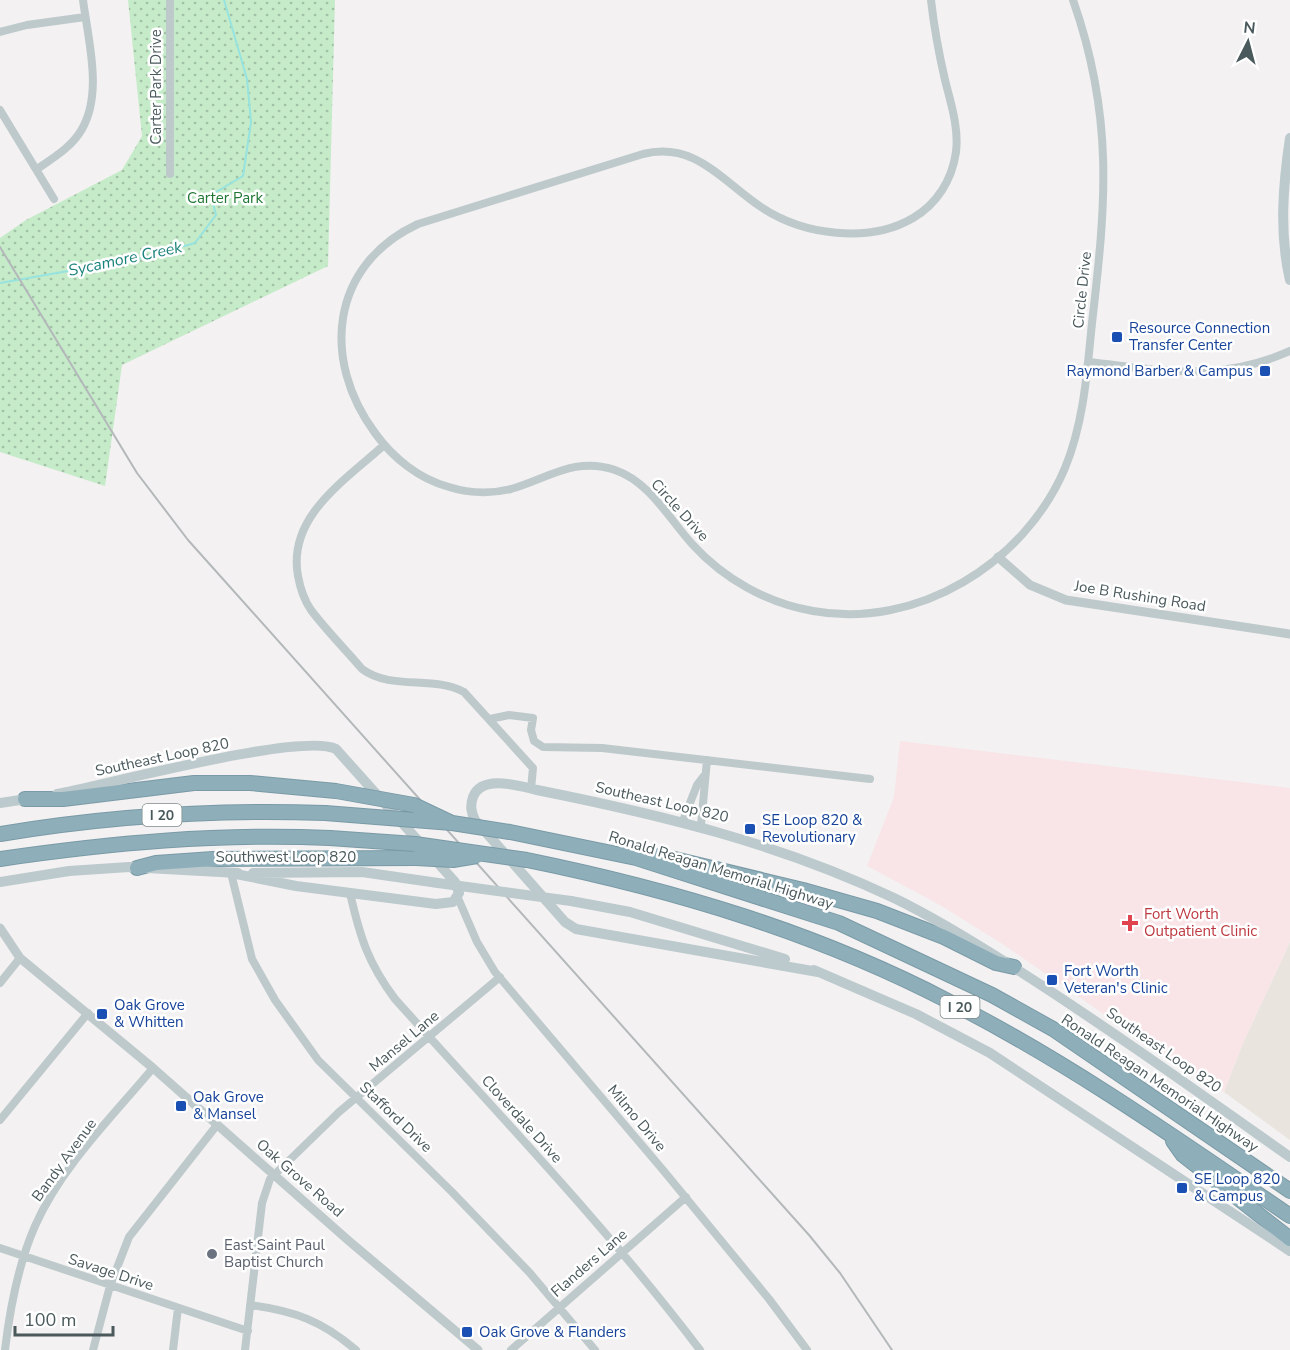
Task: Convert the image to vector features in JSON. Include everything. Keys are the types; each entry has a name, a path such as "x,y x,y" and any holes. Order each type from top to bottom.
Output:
{"highway":[{"path":"25,799 63,799 194,783 250,783 336,791 414,806 452,823"},
{"name":"Ronald Reagan Memorial Highway","path":"0,834 130,817 230,812 326,813 452,823 510,832 636,858 839,923 992,995 1053,1029 1290,1191"},
{"name":"I 20","path":"0,859 95,846 199,837 330,838 415,844 488,853 609,877 705,903 843,952 979,1017 1057,1061 1290,1216"},
{"path":"137,867 156,863 213,859 416,858 453,860 488,853"},
{"path":"636,858 662,856 840,900 912,924 996,963 1014,967"},
{"path":"1166,1132 1183,1155 1290,1239"}],"main road":[{"path":"1290,138 1283,201 1284,242 1290,280"},
{"name":"Southeast Loop 820","path":"0,803 300,745 330,746 336,749 455,882 458,898"},
{"name":"Southeast Loop 820","path":"818,972 576,929 565,922 480,827 471,812 474,796 484,785 531,789 700,825 772,847 894,898 1014,967 1073,1005 1290,1157"},
{"name":"Southwest Loop 820","path":"0,882 69,871 137,867 231,873 362,872 571,901"},
{"path":"231,873 350,893 436,904 447,904 458,898"},
{"name":"Southeast Loop 820","path":"571,901 630,912 771,954 916,1014 990,1053 1290,1251"}],"street":[{"path":"37,169 67,147 83,128 88,117 92,80 83,0"},
{"name":"Carter Park Drive","path":"170,0 170,174"},
{"name":"Circle Drive","path":"931,0 938,51 954,115 956,152 946,184 936,199 920,214 891,229 872,233 852,234 807,226 764,209 704,162 690,155 665,151 643,154 418,224 387,242 365,263 350,292 342,326 343,363 349,384 367,422 384,445 413,471 432,482 469,491 513,489 574,465 600,466 616,470 648,492 692,544 726,574 777,601 814,611 853,615 908,607 947,592 998,557 1035,519 1056,487 1080,421 1104,221 1105,159 1093,66 1073,0"},
{"path":"0,32 27,25 85,17"},
{"path":"0,110 54,199"},
{"path":"1088,362 1174,372 1215,373 1258,364 1290,351"},
{"path":"384,445 318,506 304,524 297,551 297,569 304,596 318,617 362,669 370,675 387,680 457,688 464,692 533,768 531,789"},
{"name":"Joe B Rushing Road","path":"998,557 1030,585 1066,600 1290,634"},
{"path":"490,720 509,715 533,718 531,730 534,741 543,747 602,748 870,779"},
{"path":"700,825 707,760"},
{"path":"683,821 697,785 704,776"},
{"name":"Stafford Drive","path":"231,873 244,933 263,979 318,1060 452,1192 595,1350"},
{"name":"Cloverdale Drive","path":"350,893 361,940 377,972 395,999 622,1251 700,1350"},
{"name":"Milmo Drive","path":"458,898 479,948 500,977 686,1197 807,1350"},
{"name":"Oak Grove Road","path":"0,928 20,958 153,1068 273,1175 478,1350"},
{"path":"0,983 20,958"},
{"name":"Mansel Lane","path":"273,1175 357,1098 500,977"},
{"path":"0,1120 88,1013"},
{"name":"Bandy Avenue","path":"5,1350 15,1284 36,1224 57,1187 153,1068"},
{"path":"93,1350 119,1257 141,1219 217,1125"},
{"path":"245,1350 264,1193 273,1175"},
{"name":"Flanders Lane","path":"511,1350 686,1197"},
{"name":"Savage Drive","path":"0,1248 248,1331"},
{"path":"250,1305 292,1312 310,1319 339,1336 356,1350"},
{"path":"173,1350 178,1308"}],"shaded area":[{"name":"Fort Worth Outpatient Clinic","path":"900,741 1290,788 1290,942 1243,1043 1224,1092 1131,1033 1004,945 940,905 867,866 894,797"},
{"path":"1290,942 1290,1140 1224,1092 1243,1043"}],"green space":[{"name":"Carter Park","path":"128,0 335,0 328,266 122,365 105,486 0,452 0,238 26,220 122,170 142,136"}],"waterway":[{"name":"Sycamore Creek","path":"0,283 142,258 195,243 216,215 211,195 243,176 251,122 247,79 224,0"}],"railway":[{"path":"0,247 137,473 188,540 809,1235 840,1273 892,1350"}],"place":[{"name":"Resource Connection Transfer Center","path":"1117,337"},
{"name":"Raymond Barber & Campus","path":"1265,371"},
{"name":"SE Loop 820 & Revolutionary","path":"750,829"},
{"name":"Fort Worth Outpatient Clinic","path":"1130,923"},
{"name":"Fort Worth Veteran's Clinic","path":"1052,980"},
{"name":"Oak Grove & Whitten","path":"102,1014"},
{"name":"Oak Grove & Mansel","path":"181,1106"},
{"name":"SE Loop 820 & Campus","path":"1182,1188"},
{"name":"East Saint Paul Baptist Church","path":"212,1254"},
{"name":"Oak Grove & Flanders","path":"467,1332"}]}
